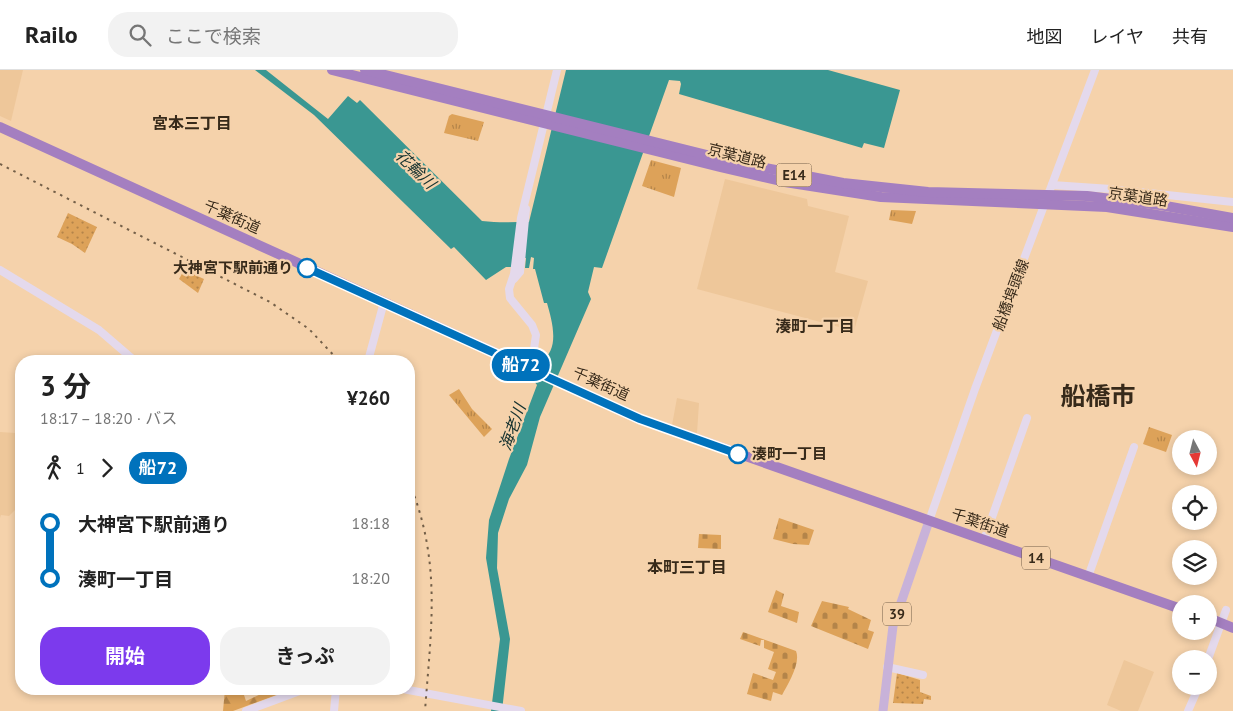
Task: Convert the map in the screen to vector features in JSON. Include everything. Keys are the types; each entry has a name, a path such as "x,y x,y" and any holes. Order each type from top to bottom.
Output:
{"highway":[{"name":"京葉道路","path":"332,70 730,169 840,192 927,201 1099,206 1233,227"},
{"name":"京葉道路","path":"365,70 735,162 843,184 928,192 1087,196 1151,204 1233,218"},
{"name":"千葉街道","path":"0,127 647,421 1172,606"},
{"path":"1217,621 1233,628"}],"main road":[{"name":"39","path":"883,711 890,639 899,604 930,521"}],"street":[{"path":"534,371 536,335 532,325 510,298 509,289 512,281 518,276 523,220 557,70"},
{"name":"船橋埠頭線","path":"930,521 975,390 1095,70"},
{"path":"1052,185 1111,189 1233,202"},
{"path":"0,270 99,330 129,355"},
{"path":"370,355 384,302"},
{"path":"984,540 1026,418"},
{"path":"1088,577 1134,447"},
{"path":"1211,650 1226,610"},
{"path":"887,667 923,675"},
{"path":"415,691 522,711"},
{"path":"246,711 289,695"},
{"path":"334,711 335,695"},
{"path":"1188,711 1195,695"}],"shaded area":[{"path":"0,70 23,70 11,121 0,116"},
{"path":"725,179 807,199 808,206 849,216 835,272 868,281 854,331 697,289"},
{"path":"677,398 699,403 697,433 694,434 672,425"},
{"path":"0,432 15,433 15,510 9,516 1,515 0,518"},
{"path":"1124,660 1154,672 1138,711 1121,711 1107,705"}],"green space":[{"path":"452,114 484,122 478,141 444,133 449,116"},
{"path":"651,160 681,168 674,197 642,186"},
{"path":"891,210 916,211 912,224 889,220"},
{"path":"68,213 97,227 85,253 57,237"},
{"path":"184,270 204,279 198,293 179,279"},
{"path":"459,389 472,409 492,429 484,437 449,395"},
{"path":"1149,427 1172,435 1166,452 1143,444"},
{"path":"779,518 814,530 809,545 793,544 773,539"},
{"path":"699,534 721,535 721,549 698,548"},
{"path":"776,590 784,594 781,606 799,612 797,623 768,612"},
{"path":"822,601 849,607 848,609 871,620 868,630 874,632 868,649 811,626"},
{"path":"743,632 796,651 797,661 782,695 773,692 771,701 747,694 753,673 773,680 776,672 768,669 774,652 764,648 764,640 761,640 760,646 740,639"},
{"path":"897,673 920,680 920,692 931,696 931,700 924,699 923,704 893,703"},
{"path":"224,695 244,695 246,701 259,695 277,695 233,711 223,711"}],"water":[{"name":"花輪川","path":"255,70 266,70 328,119 348,96 357,103 360,100 482,221 500,222 529,222 566,70 828,70 900,90 884,148 864,143 862,148 679,94 680,81 669,80 602,268 594,267 588,292 591,299 540,417 527,465 509,499 498,533 497,568 510,639 502,711 491,711 500,639 486,558 489,520 509,459 537,385 534,381 540,362 547,357 553,343 553,326 547,303 544,303 535,269 533,269 534,258 531,257 529,268 525,268 526,258 524,258 517,267 506,267 486,280 454,247 451,249 314,115"}],"railway":[{"path":"0,164 270,302 309,329 333,355"},
{"path":"415,499 426,540 432,595 425,711"}],"bus line":[{"name":"船72","path":"307,268 640,419 738,454"}],"place":[{"name":"大神宮下駅前通り","path":"307,268"},
{"name":"湊町一丁目","path":"738,454"}],"district":[{"name":"宮本三丁目","path":"192,123"},
{"name":"湊町一丁目","path":"815,326"},
{"name":"船橋市","path":"1098,396"},
{"name":"本町三丁目","path":"687,567"}],"water label":[{"name":"海老川","path":"512,427"}]}
